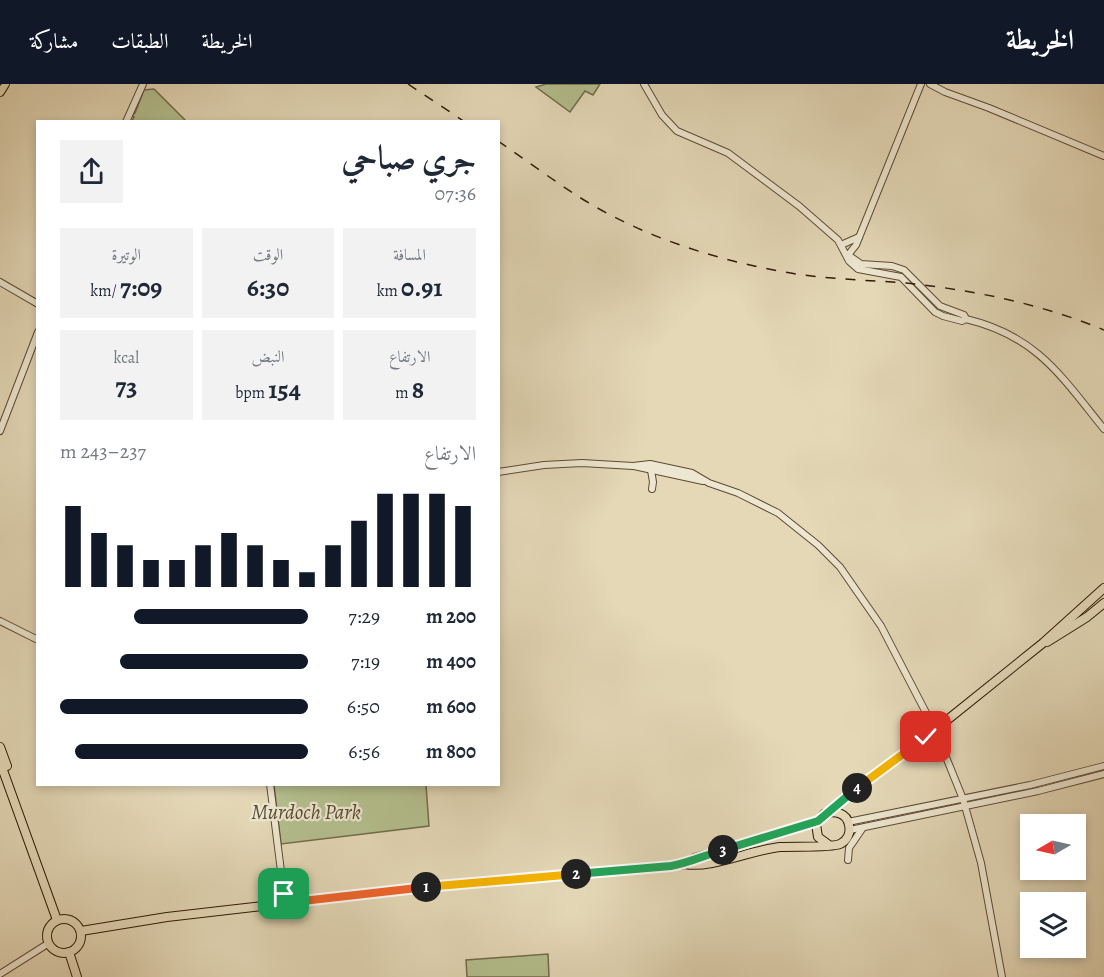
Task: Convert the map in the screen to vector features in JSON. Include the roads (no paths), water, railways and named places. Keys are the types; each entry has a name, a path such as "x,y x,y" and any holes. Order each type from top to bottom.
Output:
{"main road":[{"path":"0,92 5,84"},
{"path":"829,845 817,836 818,821 823,815 831,812 844,798 975,698 1043,643 1104,588"},
{"path":"1043,643 1058,636 1104,603"},
{"path":"0,747 8,771 3,777"},
{"path":"0,762 3,777 57,920"},
{"path":"840,813 843,804 864,784"},
{"path":"81,931 167,917 442,885 654,869 685,864 697,866 779,848 836,845 844,842 849,826 840,813 831,812"},
{"path":"685,864 695,858 818,821"},
{"path":"57,920 71,920 81,931 80,943 69,952 57,951 49,943 49,930 57,920"},
{"path":"69,952 77,977"}],"street":[{"path":"127,120 143,84"},
{"path":"644,84 662,115 677,131 733,156 828,230 848,255 849,261 858,269 901,277 929,307 943,316 962,321 966,319 1003,330 1034,349 1048,362 1104,429"},
{"path":"848,255 856,245 921,84"},
{"path":"930,84 1104,156"},
{"path":"841,245 859,237"},
{"path":"0,282 36,303"},
{"path":"0,431 36,337"},
{"path":"500,472 582,463 633,466 683,475 692,473 778,513 818,545 840,567 882,627 935,730 963,798 981,862 1002,977"},
{"path":"633,466 650,464 683,475"},
{"path":"651,470 652,489"},
{"path":"0,621 36,638"},
{"path":"849,826 1104,766"},
{"path":"849,826 864,828 1038,791 1104,774"},
{"path":"270,786 285,903"},
{"path":"848,860 849,848 856,835 864,828"},
{"path":"0,974 49,943"}],"railway":[{"path":"408,84 462,120"},
{"path":"500,142 566,189 600,209 676,244 757,267 799,274 906,283 1007,299 1104,330"}],"park label":[{"name":"Murdoch Park","path":"306,812"}]}
